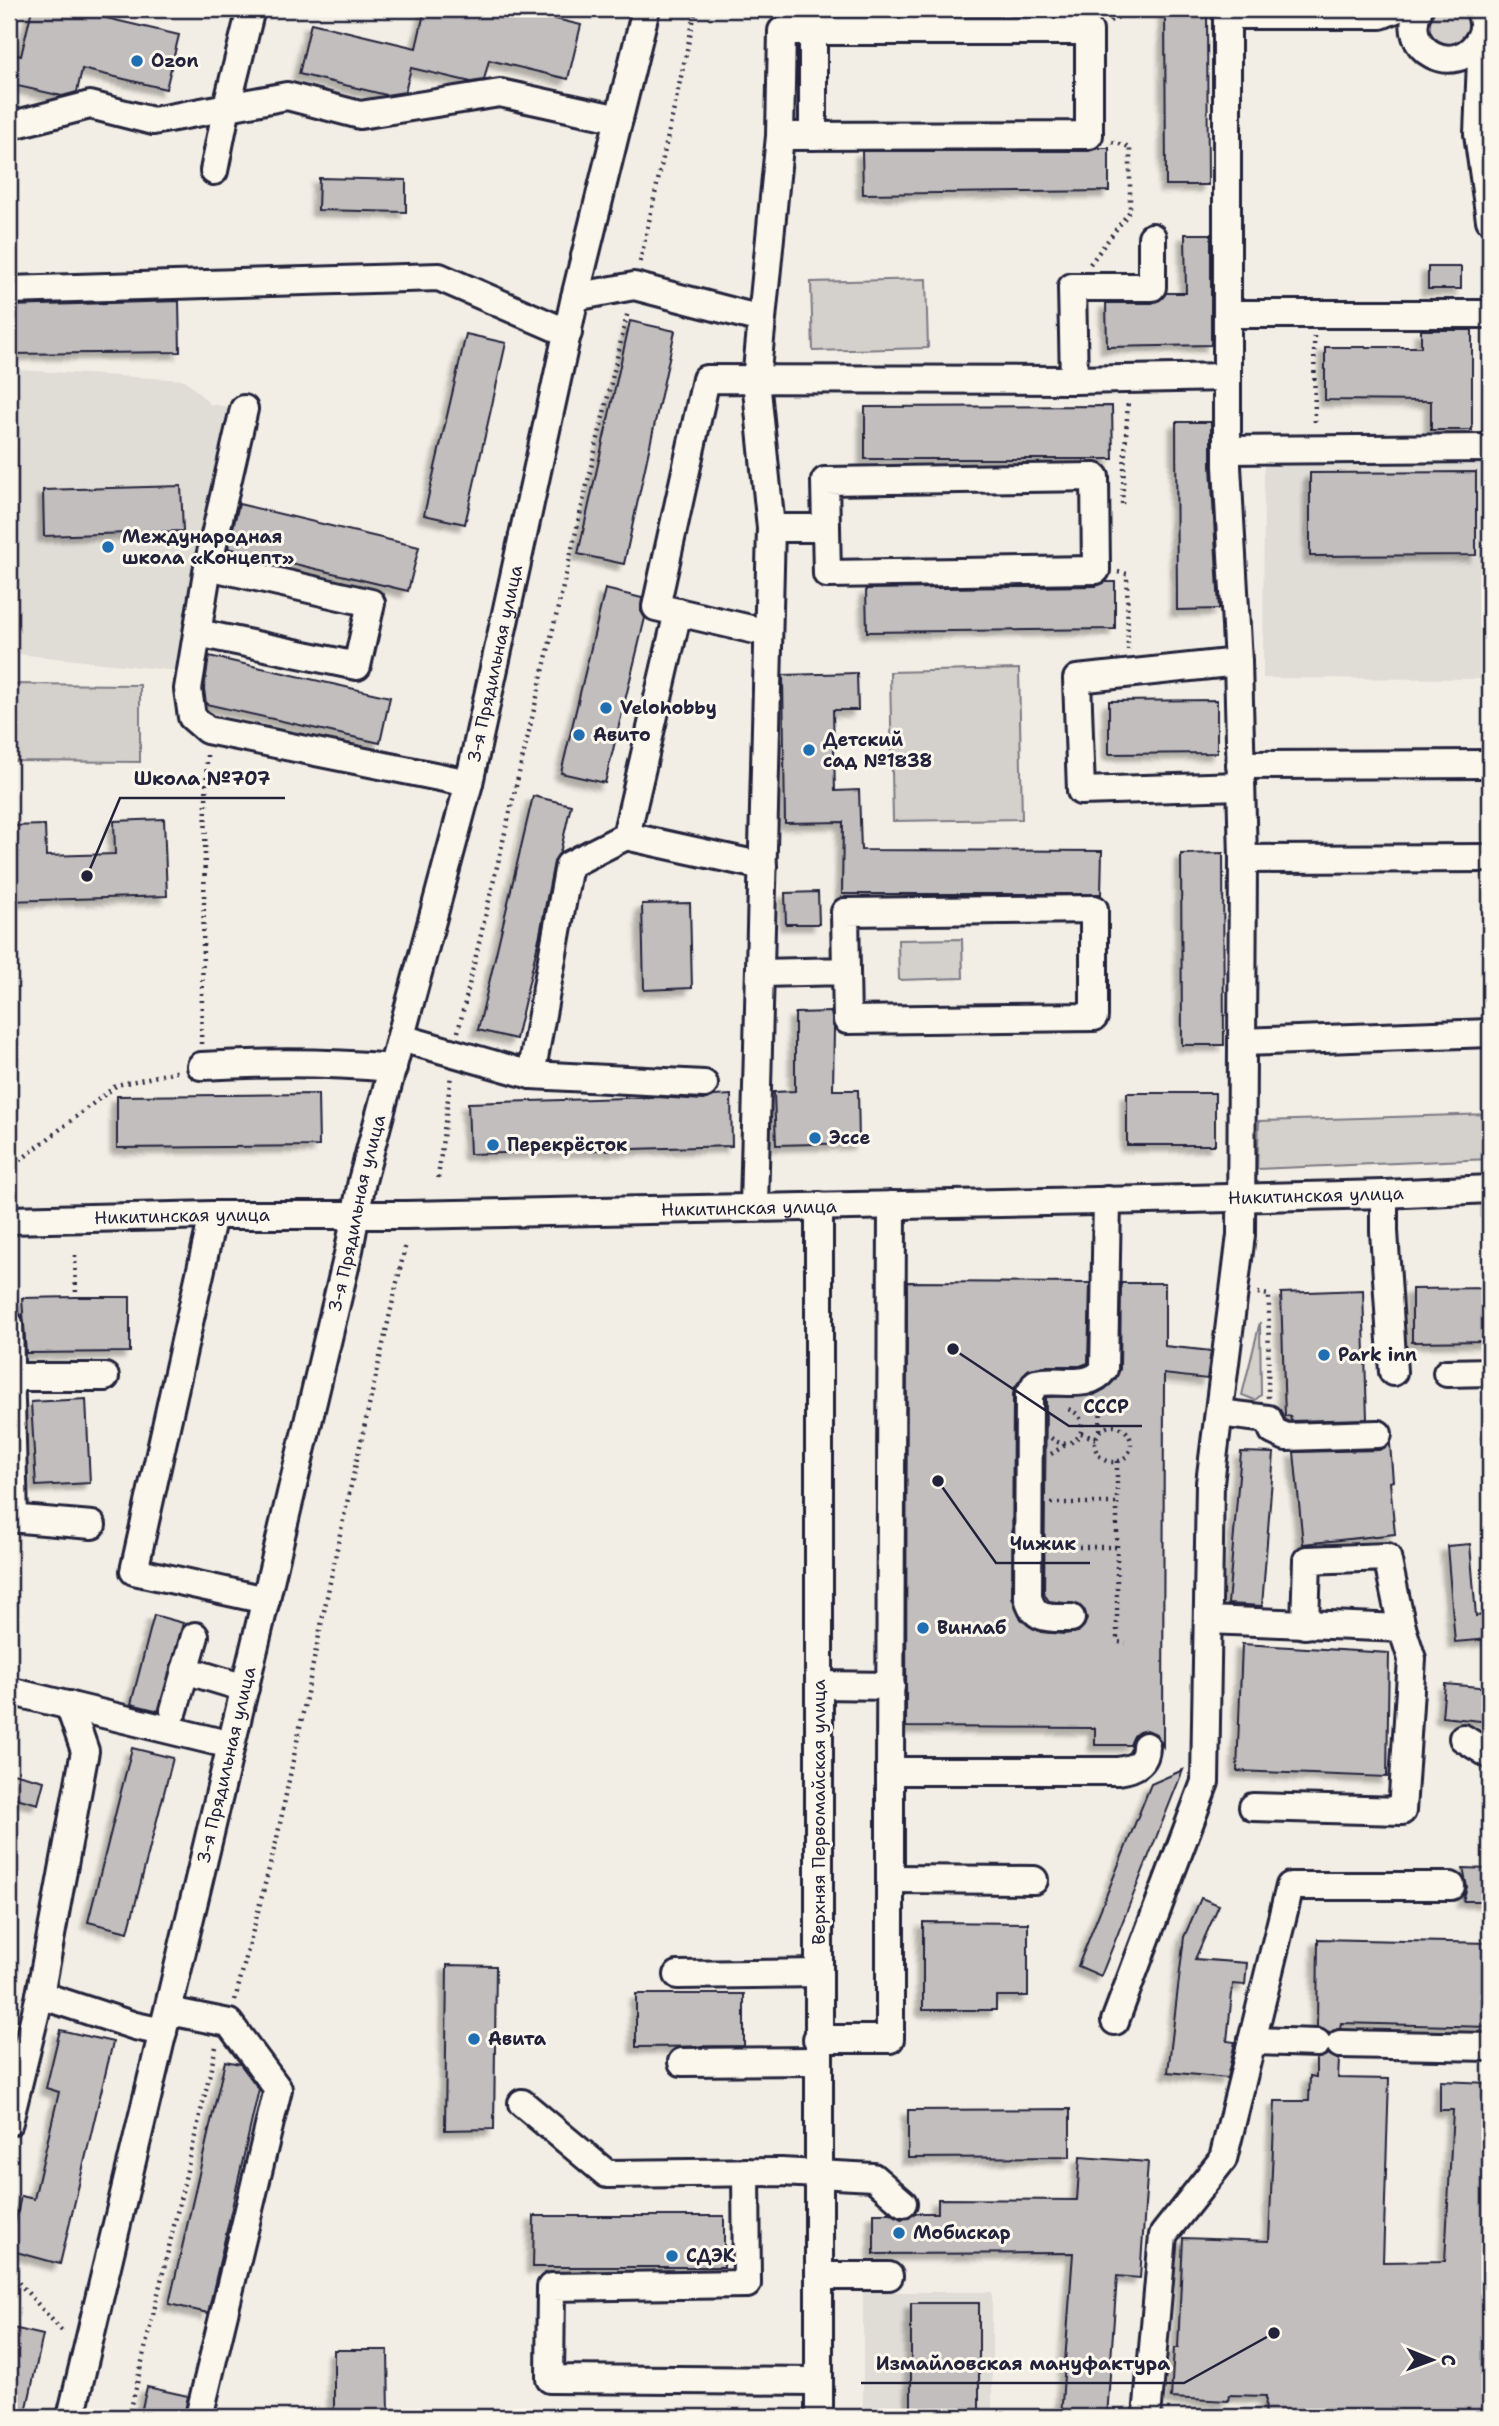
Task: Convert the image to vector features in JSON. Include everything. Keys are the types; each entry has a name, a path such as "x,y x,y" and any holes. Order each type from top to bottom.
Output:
{"street":[{"path":"214,171 251,9"},
{"name":"3-я Прядильная улица","path":"71,2417 358,1216 362,1181 468,783 575,297 646,9"},
{"path":"1419,9 1415,15 1414,30 1419,43"},
{"path":"1115,2021 1205,1782 1210,1483 1241,1235 1243,859 1238,662 1227,450 1227,15 1388,12 1431,55 1465,65 1480,73"},
{"path":"1446,60 1461,58 1474,49 1482,19"},
{"path":"1482,19 1478,134 1490,220"},
{"path":"754,1207 771,528 756,380 780,136 782,31 1088,31 1089,135 780,136"},
{"path":"813,31 813,136"},
{"path":"9,126 90,105 153,121 287,96 360,115 500,93 619,119"},
{"path":"1074,380 1072,287 1152,287 1152,237"},
{"path":"9,290 439,277 568,333"},
{"path":"575,297 634,286 761,319"},
{"path":"1227,314 1490,314"},
{"path":"768,633 656,607 706,379 1074,380 1227,377"},
{"path":"244,409 208,566 188,689 192,717 207,730 468,783"},
{"path":"1227,450 1490,448"},
{"path":"1095,477 1111,567 827,574 826,528 825,481 1095,477"},
{"path":"771,528 826,528"},
{"path":"198,633 357,666 371,603 208,566"},
{"path":"626,835 678,612"},
{"path":"1238,662 1077,679 1081,791 1240,775 1490,764"},
{"path":"531,1075 569,865 626,835 763,866"},
{"path":"1243,859 1490,858"},
{"path":"1094,909 1094,1017 847,1020 846,971 845,912 1094,909"},
{"path":"761,973 846,971"},
{"path":"1242,1042 1490,1033"},
{"path":"401,1038 531,1075 704,1084"},
{"path":"201,1066 257,1063 393,1068"},
{"name":"Никитинская улица","path":"9,1220 213,1215 358,1216 1241,1198 1490,1189"},
{"path":"1384,1194 1393,1372"},
{"path":"1071,1618 1042,1618 1028,1597 1029,1401 1032,1387 1036,1383 1083,1382 1098,1377 1104,1369 1107,1200"},
{"path":"682,2063 817,2050 890,2039 892,1205"},
{"name":"Верхняя Первомайская улица","path":"819,1206 819,2417"},
{"path":"213,1215 134,1571 266,1600"},
{"path":"9,1324 11,1519 92,1525"},
{"path":"1447,1373 1490,1372"},
{"path":"10,1377 105,1377"},
{"path":"1219,1413 1268,1419 1273,1431 1286,1437 1378,1434"},
{"path":"1253,1807 1402,1811 1412,1659 1402,1628 1387,1557 1307,1560 1305,1625"},
{"path":"1208,1620 1402,1628"},
{"path":"174,1710 195,1636"},
{"path":"185,1671 245,1688"},
{"path":"820,1685 891,1686"},
{"path":"9,1691 231,1745"},
{"path":"9,2122 40,1995 85,1751 69,1705"},
{"path":"1463,1738 1490,1755"},
{"path":"890,1771 1129,1770 1143,1760 1146,1745"},
{"path":"890,1879 1034,1880"},
{"path":"1147,2417 1163,2235 1223,2159 1290,1886 1451,1886"},
{"path":"678,1975 818,1973"},
{"path":"40,1995 135,2026 166,2022 229,2023 278,2089 199,2417"},
{"path":"1252,2041 1490,2047"},
{"path":"522,2103 607,2174 746,2172 873,2177 903,2203"},
{"path":"746,2172 747,2284 551,2287 551,2379 819,2381"},
{"path":"819,2276 889,2276"}],"path":[{"path":"438,1178 454,1052 634,286 696,9"},
{"path":"1072,287 1130,211 1130,147"},
{"path":"1314,314 1315,449"},
{"path":"1122,517 1129,379"},
{"path":"1111,567 1127,574 1129,674"},
{"path":"9,1169 117,1085 201,1066 207,730"},
{"path":"129,2417 218,2041 229,2023 276,1838 406,1243"},
{"path":"75,1255 76,1297"},
{"path":"1234,1289 1269,1295 1268,1419"},
{"path":"1029,1401 1073,1410 1082,1424 1081,1433 1076,1440 1060,1443 1052,1439 1029,1401"},
{"path":"1115,1426 1129,1435 1130,1451 1117,1461 1110,1461 1098,1453 1096,1439 1100,1431 1107,1427 1115,1426"},
{"path":"1081,1433 1096,1439"},
{"path":"1117,1461 1117,1637 1118,1642 1126,1643"},
{"path":"1029,1503 1117,1503"},
{"path":"1029,1547 1117,1547"},
{"path":"9,2272 62,2331"}],"shaded area":[{"path":"1431,9 1467,9 1473,31 1464,45 1443,49 1427,36 1425,20"},
{"path":"926,279 928,348 813,351 811,282"},
{"name":"Международная школа «Концепт»","path":"20,370 185,380 210,404 229,407 178,671 9,653"},
{"path":"1490,458 1490,679 1263,678 1264,463"},
{"path":"1019,669 1022,819 893,821 890,672"},
{"path":"9,684 140,685 140,762 9,761"},
{"path":"962,939 963,978 899,980 898,940"},
{"path":"1490,1114 1490,1159 1257,1169 1259,1121"},
{"path":"1260,1322 1261,1395 1255,1400 1242,1395"},
{"path":"863,2292 992,2292 992,2417 863,2417"}],"building":[{"path":"32,9 104,9 102,17 179,35 166,89 82,69 77,92 62,96 9,84 9,53 21,56"},
{"path":"425,9 514,9 581,25 568,79 489,60 484,80 471,82 411,68 405,92 386,95 299,74 311,23 416,48"},
{"path":"1165,9 1207,9 1208,185 1166,185"},
{"path":"1109,148 1109,191 863,194 862,151 1089,151"},
{"path":"319,178 406,180 406,212 318,210"},
{"path":"1185,234 1211,234 1211,345 1107,347 1106,303 1152,303 1160,300 1166,293 1186,293"},
{"path":"1428,267 1461,267 1461,289 1428,289"},
{"path":"179,301 180,352 9,354 9,306"},
{"path":"630,321 675,331 624,564 578,554"},
{"path":"1421,330 1472,330 1472,430 1431,430 1431,401 1325,400 1325,347 1421,347"},
{"path":"466,334 506,343 465,524 424,515"},
{"path":"1112,406 1113,459 865,459 865,407"},
{"path":"1176,422 1211,422 1219,609 1177,610"},
{"path":"1476,472 1476,555 1310,556 1310,473"},
{"path":"181,486 183,531 44,536 43,490"},
{"path":"239,504 419,547 408,591 228,548"},
{"path":"1115,582 1115,629 867,632 866,589 1096,586"},
{"path":"605,589 642,598 641,611 645,618 605,783 561,773"},
{"path":"209,656 390,697 380,743 206,704 204,689"},
{"path":"857,673 858,710 833,710 835,791 859,790 861,850 1102,851 1101,894 842,894 843,822 785,823 783,675"},
{"path":"1217,700 1217,753 1109,754 1109,701"},
{"path":"533,796 571,805 560,853 554,862 516,1039 478,1030"},
{"path":"164,819 167,896 9,901 9,826 45,825 46,856 115,854 114,821"},
{"path":"1223,853 1224,1045 1182,1045 1181,854"},
{"path":"818,892 819,924 786,924 785,893"},
{"path":"690,903 692,988 644,990 642,904"},
{"path":"831,1012 834,1028 833,1090 858,1090 859,1143 776,1145 774,1092 795,1091 795,1013"},
{"path":"1127,1093 1215,1093 1215,1145 1127,1145"},
{"path":"318,1094 319,1146 117,1148 117,1096"},
{"path":"731,1095 732,1146 470,1154 468,1103 657,1097 703,1100"},
{"path":"907,1282 1090,1283 1088,1363 1080,1366 1044,1366 1028,1370 1013,1394 1012,1597 1021,1619 1041,1632 1078,1632 1087,1619 1085,1611 1079,1605 1049,1601 1044,1594 1046,1397 1094,1395 1115,1380 1120,1369 1121,1283 1165,1283 1165,1346 1211,1351 1207,1379 1164,1374 1163,1746 1156,1734 1147,1730 1134,1736 1130,1745 1095,1745 1095,1728 906,1727"},
{"path":"1490,1288 1490,1341 1412,1342 1412,1289"},
{"name":"Park inn","path":"1363,1290 1367,1419 1291,1421 1290,1416 1285,1416 1281,1293"},
{"path":"130,1297 130,1352 26,1353 22,1298"},
{"path":"86,1399 90,1483 36,1486 31,1402"},
{"path":"1390,1444 1393,1481 1390,1482 1395,1534 1303,1544 1294,1452 1379,1450"},
{"path":"1241,1452 1274,1453 1262,1606 1228,1604"},
{"path":"1470,1544 1476,1616 1490,1614 1490,1639 1455,1642 1447,1546"},
{"path":"154,1615 183,1623 159,1711 131,1704"},
{"path":"1242,1644 1389,1653 1387,1777 1237,1771"},
{"path":"1445,1684 1490,1688 1490,1722 1442,1717"},
{"path":"132,1748 173,1758 128,1932 88,1922"},
{"path":"1183,1770 1101,1976 1078,1966 1151,1784"},
{"path":"9,1772 44,1781 38,1804 9,1796"},
{"path":"1463,1868 1490,1869 1490,1901 1463,1901 1467,1887"},
{"path":"1201,1898 1219,1905 1195,1959 1247,1963 1245,1985 1233,1984 1227,2041 1235,2042 1227,2078 1168,2072 1184,1937"},
{"path":"923,1922 1028,1923 1028,1996 996,1996 996,2010 923,2010"},
{"path":"1318,1939 1490,1943 1490,2027 1341,2023 1340,2028 1329,2033 1317,2027"},
{"path":"447,1965 496,1966 494,2129 445,2130"},
{"path":"636,1994 744,1994 744,2046 636,2047"},
{"path":"60,2030 113,2042 60,2264 9,2250 21,2196 34,2199 59,2092 46,2088"},
{"path":"1328,2054 1339,2060 1338,2078 1389,2079 1383,2262 1445,2261 1453,2110 1440,2110 1440,2081 1490,2083 1490,2417 1265,2417 1266,2396 1229,2395 1228,2401 1171,2398 1174,2348 1178,2348 1183,2238 1269,2241 1275,2101 1309,2101 1310,2076 1316,2077 1316,2059"},
{"path":"225,2061 240,2064 259,2089 208,2313 169,2304"},
{"path":"1070,2109 1070,2157 908,2158 908,2110"},
{"path":"1080,2157 1148,2162 1140,2278 1117,2276 1107,2417 1061,2417 1073,2253 874,2254 874,2213 891,2213 901,2219 909,2218 915,2213 938,2213 938,2199 1077,2200"},
{"path":"534,2216 724,2216 724,2267 533,2267"},
{"path":"911,2303 979,2303 979,2417 911,2417"},
{"path":"9,2327 43,2335 25,2417 9,2417"},
{"path":"334,2350 388,2350 389,2417 334,2417"},
{"path":"147,2387 188,2396 184,2417 140,2417"}],"place":[{"name":"Ozon","path":"137,61"},
{"name":"Международная школа «Концепт»","path":"108,547"},
{"name":"Velohobby","path":"606,708"},
{"name":"Авито","path":"579,735"},
{"name":"Детский сад №1838","path":"809,750"},
{"name":"Школа №707","path":"87,876"},
{"name":"Эссе","path":"815,1138"},
{"name":"Перекрёсток","path":"493,1145"},
{"name":"СССР","path":"953,1349"},
{"name":"Park inn","path":"1324,1355"},
{"name":"Чижик","path":"938,1481"},
{"name":"Винлаб","path":"923,1628"},
{"name":"Авита","path":"474,2039"},
{"name":"Мобискар","path":"899,2233"},
{"name":"СДЭК","path":"672,2256"},
{"name":"Измайловская мануфактура","path":"1274,2333"}]}
